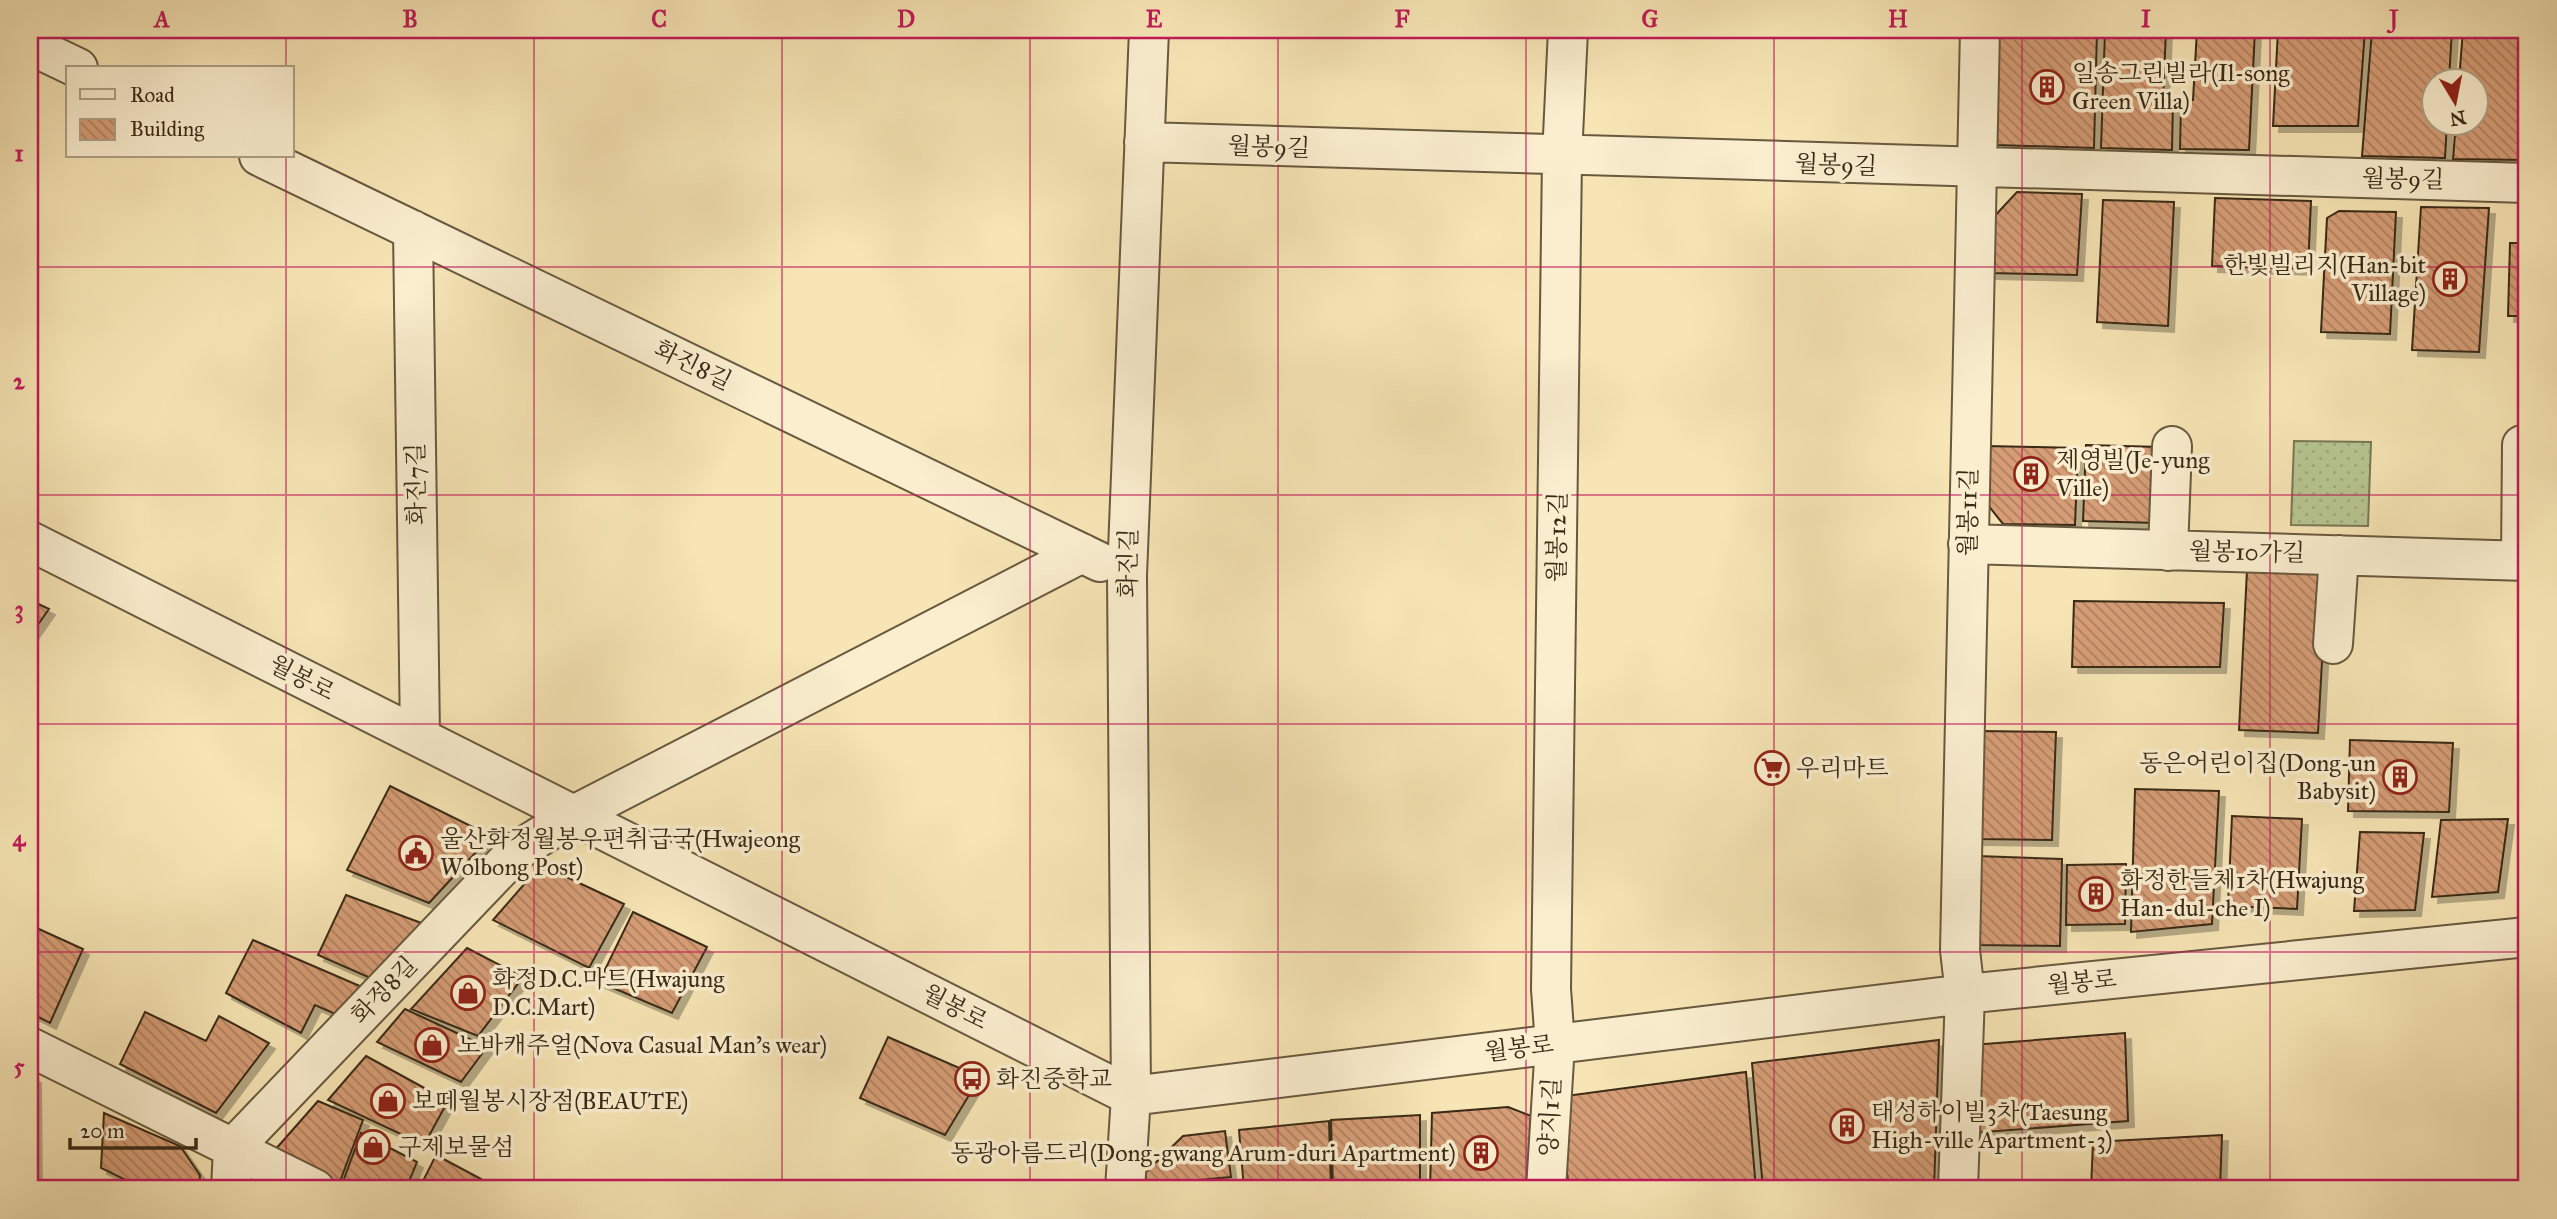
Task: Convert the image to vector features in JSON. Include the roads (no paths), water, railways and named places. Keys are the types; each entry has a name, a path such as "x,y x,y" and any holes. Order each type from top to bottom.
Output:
{"street":[{"name":"화진길","path":"1125,1189 1131,1096 1127,575 1149,30"},
{"name":"월봉12길","path":"1555,1044 1551,989 1562,157 1568,30"},
{"name":"월봉11길","path":"1958,1189 1965,994 1960,950 1980,30"},
{"path":"30,45 74,66"},
{"name":"월봉9길","path":"1144,142 1562,157 2527,183"},
{"name":"화진8길","path":"263,158 1127,575"},
{"name":"화진7길","path":"413,230 420,737"},
{"path":"2522,445 2524,561"},
{"path":"2168,551 2172,446"},
{"name":"월봉로","path":"30,541 1131,1096 1965,994 2527,937"},
{"name":"월봉10가길","path":"1968,544 2524,561"},
{"path":"574,815 1083,553"},
{"path":"2333,644 2339,555"},
{"name":"화정8길","path":"233,1147 517,851 574,815"},
{"name":"양지1길","path":"1546,1189 1555,1044"},
{"path":"30,1047 315,1189"},
{"path":"231,1189 233,1147"}],"place":[{"name":"일송그린빌라(Il-song Green Villa)","path":"2047,87"},
{"name":"한빛빌리지(Han-bit Village)","path":"2450,279"},
{"name":"제영빌(Je-yung Ville)","path":"2031,474"},
{"name":"우리마트","path":"1772,768"},
{"name":"동은어린이집(Dong-un Babysit)","path":"2400,777"},
{"name":"울산화정월봉우편취급국(Hwajeong Wolbong Post)","path":"416,853"},
{"name":"화정한들체1차(Hwajung Han-dul-che I)","path":"2096,894"},
{"name":"화정D.C.마트(Hwajung D.C.Mart)","path":"468,993"},
{"name":"노바캐주얼(Nova Casual Man's wear)","path":"432,1045"},
{"name":"화진중학교","path":"972,1079"},
{"name":"보떼월봉시장점(BEAUTE)","path":"388,1101"},
{"name":"태성하이빌3차(Taesung High-ville Apartment-3)","path":"1847,1126"},
{"name":"구제보물섬","path":"373,1147"},
{"name":"동광아름드리(Dong-gwang Arum-duri Apartment)","path":"1481,1153"}]}
